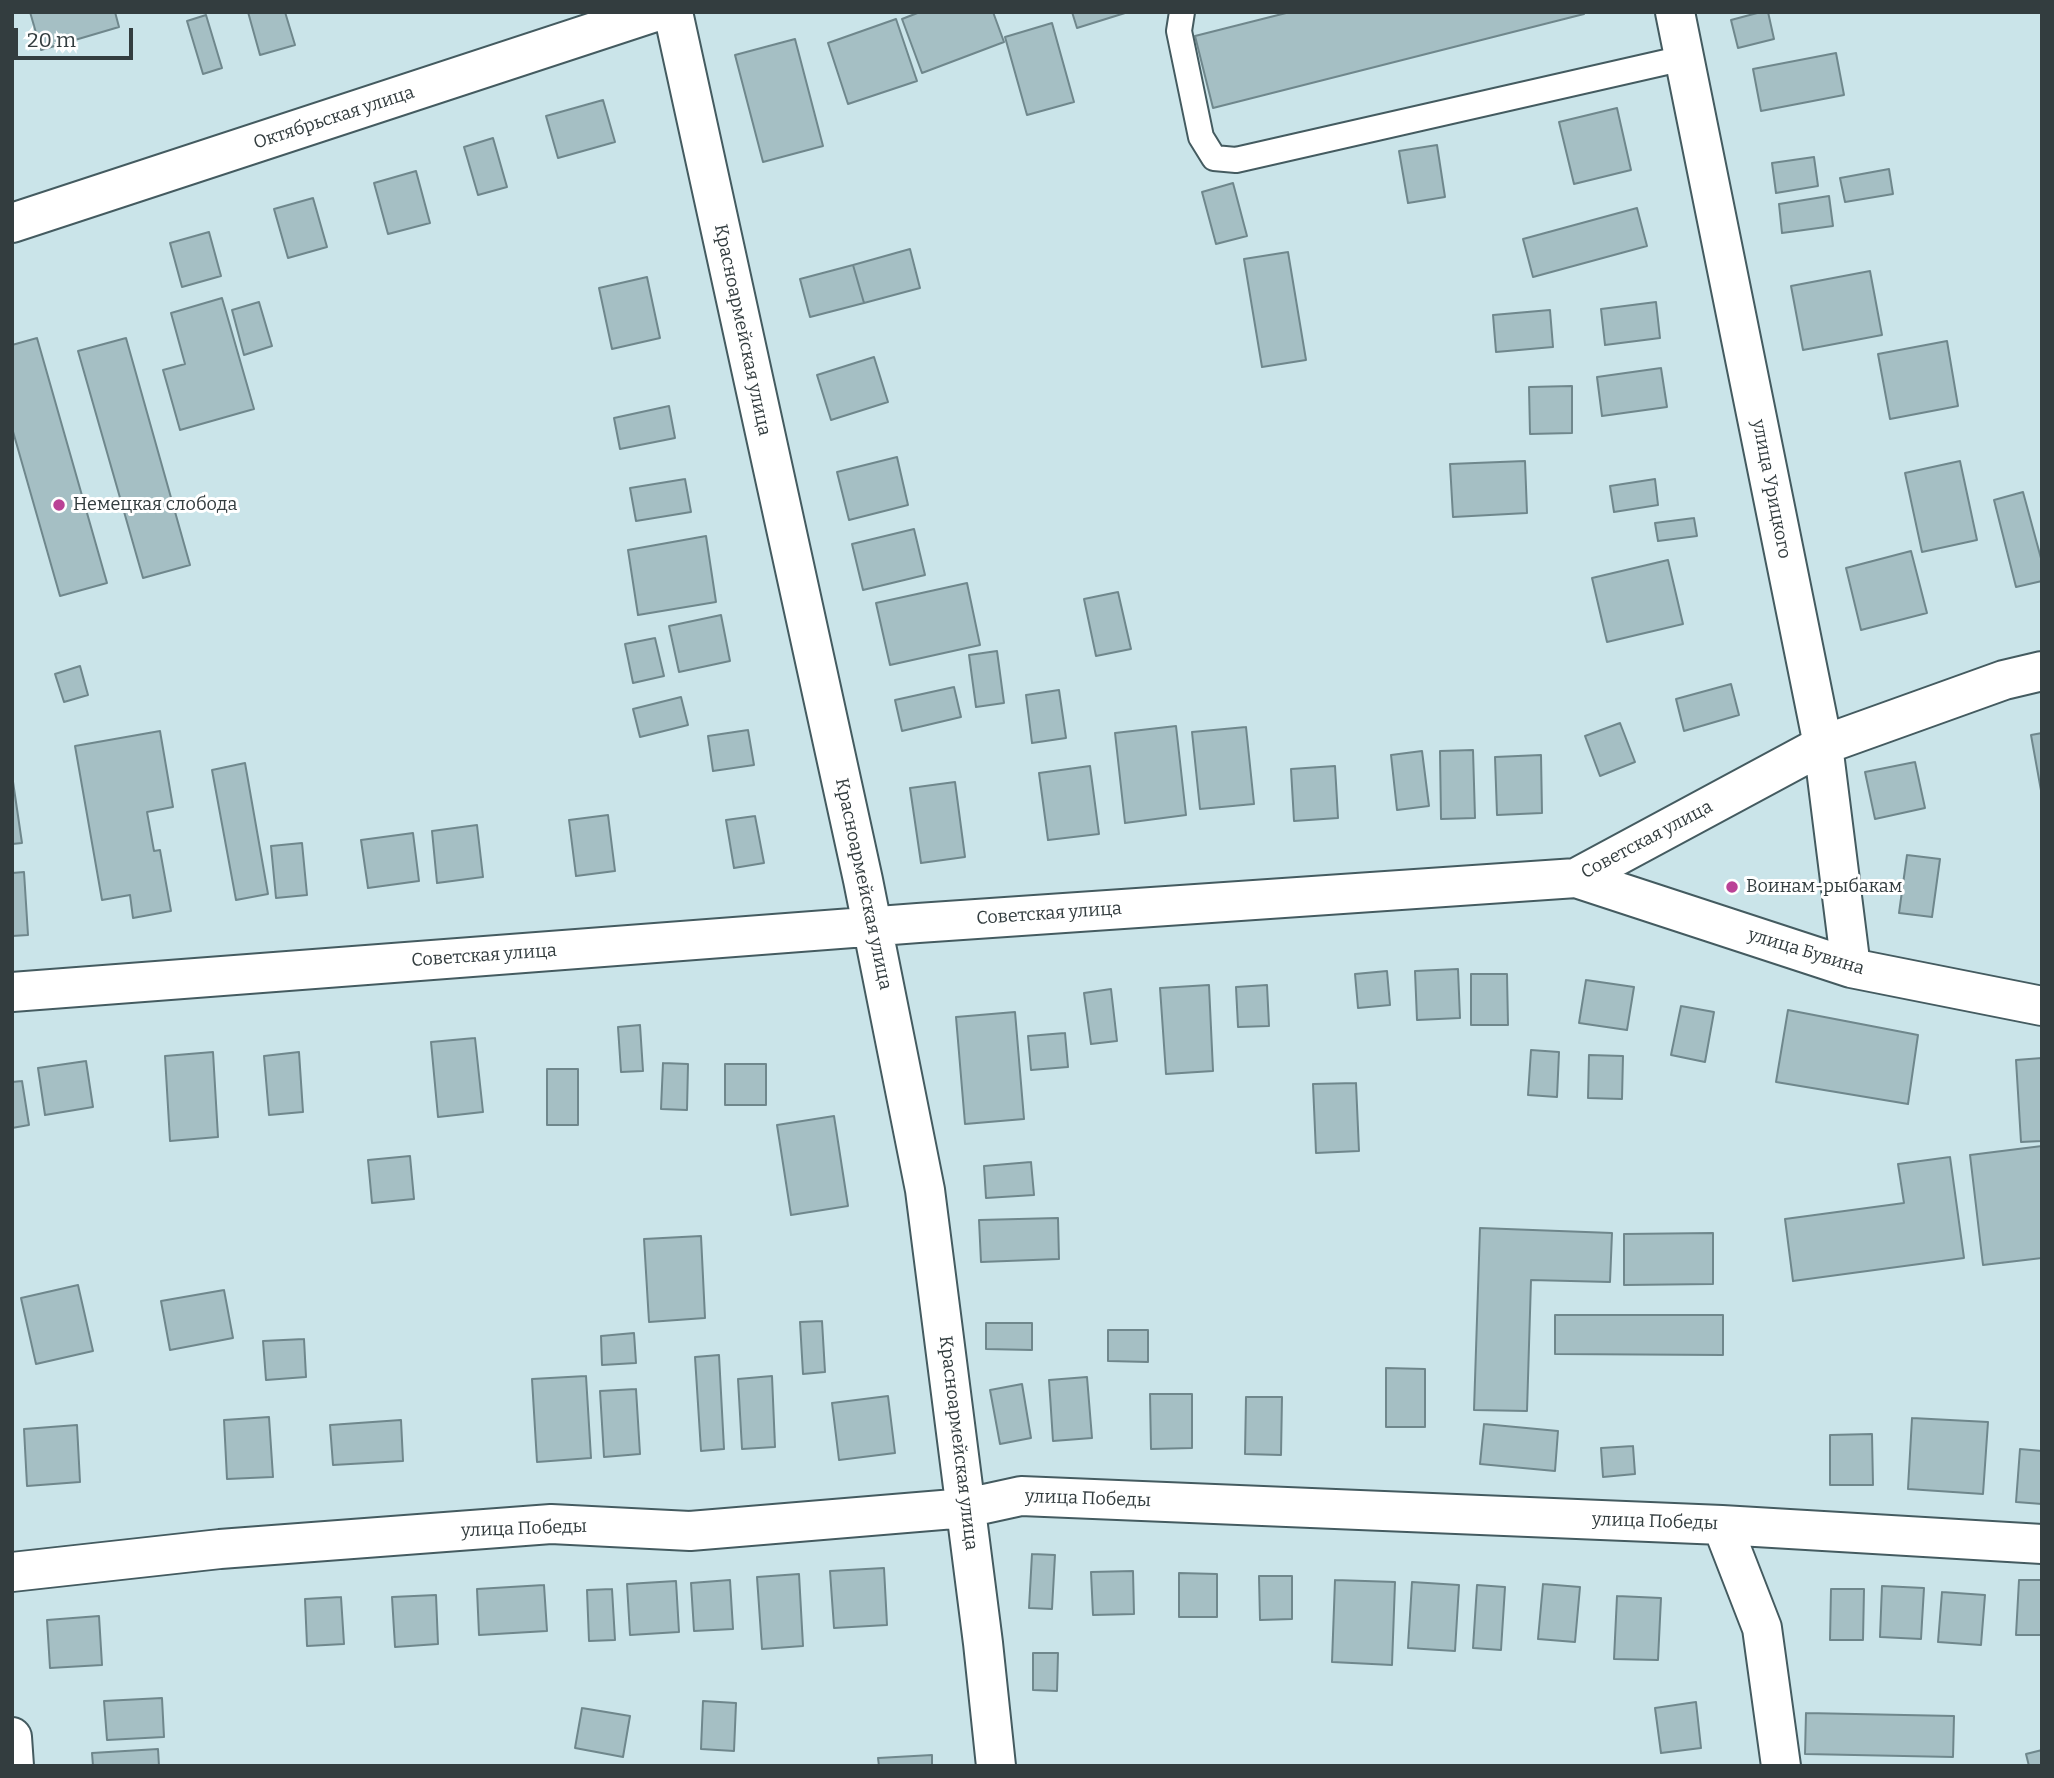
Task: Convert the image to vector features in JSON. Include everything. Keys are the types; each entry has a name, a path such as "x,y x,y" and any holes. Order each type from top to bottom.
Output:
{"street":[{"name":"Октябрьская улица","path":"12,223 655,12"},
{"name":"Красноармейская улица","path":"673,12 873,926 925,1190 967,1508 996,1766"},
{"name":"улица Урицкого","path":"1675,12 1823,745 1851,968"},
{"name":"Советская улица","path":"12,992 873,926 1576,878 1823,745 2004,680 2042,671"},
{"name":"улица Бувина","path":"1576,878 1851,968 2042,1006"},
{"name":"улица Победы","path":"12,1572 219,1549 551,1524 690,1531 967,1508 1021,1496 1722,1525 2042,1544"},
{"path":"1722,1525 1762,1628 1781,1766"},
{"path":"12,1737 14,1766"}],"lane":[{"path":"1182,12 1178,31 1201,137 1214,158 1236,160 1684,58"}],"building":[{"path":"30,12 115,12 119,27 41,50"},
{"path":"248,12 285,12 295,45 260,55"},
{"path":"920,12 993,12 1004,42 922,73 902,19"},
{"path":"1072,12 1125,12 1125,13 1077,28"},
{"path":"1290,12 1584,14 1213,108 1195,36"},
{"path":"1768,12 1774,39 1738,48 1731,20"},
{"path":"206,15 222,68 203,74 187,21"},
{"path":"896,19 917,81 848,104 828,43"},
{"path":"1052,23 1074,102 1027,115 1005,37"},
{"path":"795,39 823,146 763,162 735,55"},
{"path":"1836,53 1844,95 1761,111 1753,69"},
{"path":"603,100 615,142 558,158 546,116"},
{"path":"1617,108 1631,170 1574,184 1559,122"},
{"path":"493,138 507,187 478,195 464,147"},
{"path":"1437,145 1445,197 1408,203 1399,151"},
{"path":"1814,157 1818,186 1776,193 1772,163"},
{"path":"1889,169 1893,194 1845,202 1840,178"},
{"path":"416,171 430,223 388,234 374,183"},
{"path":"1233,183 1247,236 1216,244 1202,192"},
{"path":"1829,196 1833,226 1782,233 1779,204"},
{"path":"313,198 327,247 288,258 274,209"},
{"path":"1637,208 1647,246 1533,277 1523,239"},
{"path":"209,232 221,276 182,287 170,243"},
{"path":"910,249 920,288 864,303 853,265"},
{"path":"1288,252 1306,360 1262,367 1244,259"},
{"path":"853,265 864,303 810,317 800,279"},
{"path":"1870,271 1882,335 1803,350 1791,286"},
{"path":"647,277 660,338 612,349 599,288"},
{"path":"222,298 254,409 180,430 163,370 185,364 171,313"},
{"path":"259,302 272,346 244,355 232,310"},
{"path":"1656,302 1660,338 1605,345 1601,309"},
{"path":"1550,310 1553,347 1496,352 1493,315"},
{"name":"Немецкая слобода","path":"37,338 107,583 60,596 12,428 12,345"},
{"path":"126,338 190,565 143,578 78,351"},
{"path":"1947,341 1958,406 1890,419 1878,354"},
{"path":"874,357 888,402 831,420 817,375"},
{"path":"1661,368 1667,407 1602,416 1597,377"},
{"path":"1572,386 1572,433 1530,434 1529,387"},
{"path":"669,406 675,438 620,449 614,418"},
{"path":"897,457 908,505 849,520 837,472"},
{"path":"1525,461 1527,513 1453,517 1450,464"},
{"path":"1960,461 1977,540 1922,552 1905,473"},
{"path":"685,479 691,512 636,521 630,488"},
{"path":"1655,479 1658,505 1614,512 1610,486"},
{"path":"2023,492 2042,562 2042,581 2016,587 1994,500"},
{"path":"1694,518 1697,536 1658,541 1655,523"},
{"path":"914,529 925,575 863,590 852,544"},
{"path":"706,536 716,602 638,615 628,550"},
{"path":"1911,551 1927,613 1861,630 1846,568"},
{"path":"1668,560 1683,624 1607,642 1592,578"},
{"path":"967,583 980,645 890,665 876,603"},
{"path":"1118,592 1131,649 1096,656 1084,599"},
{"path":"721,615 730,661 679,672 669,626"},
{"path":"655,638 664,676 633,683 625,644"},
{"path":"997,651 1004,703 976,707 969,655"},
{"path":"80,666 88,695 64,702 55,674"},
{"path":"1731,684 1739,715 1684,731 1676,699"},
{"path":"954,687 961,717 902,731 895,700"},
{"path":"1059,690 1066,738 1032,743 1026,695"},
{"path":"681,697 688,725 640,737 633,709"},
{"path":"1620,723 1635,762 1600,776 1585,736"},
{"path":"1176,726 1186,815 1125,823 1115,733"},
{"path":"1246,727 1254,804 1200,809 1192,732"},
{"path":"748,730 754,765 713,771 708,736"},
{"path":"160,731 173,807 147,812 154,851 160,850 171,911 133,918 130,895 102,900 75,746"},
{"path":"2042,733 2042,796 2031,735"},
{"path":"1473,750 1475,818 1441,819 1440,751"},
{"path":"1422,751 1429,806 1397,810 1391,755"},
{"path":"1541,755 1542,813 1497,815 1495,757"},
{"path":"1915,762 1925,808 1875,819 1865,772"},
{"path":"245,763 268,894 236,900 212,770"},
{"path":"1090,766 1099,834 1048,840 1039,773"},
{"path":"1335,766 1338,818 1294,821 1291,769"},
{"path":"12,775 22,843 12,844"},
{"path":"955,782 965,857 921,863 910,788"},
{"path":"608,815 615,871 576,876 569,820"},
{"path":"755,816 764,863 734,868 726,820"},
{"path":"477,825 483,877 437,883 432,831"},
{"path":"413,833 419,881 368,888 361,840"},
{"path":"302,843 307,895 276,898 271,846"},
{"path":"1907,855 1940,859 1932,917 1899,913"},
{"path":"24,872 28,935 12,936 12,873"},
{"path":"1458,969 1460,1018 1417,1020 1415,971"},
{"path":"1387,971 1390,1005 1358,1008 1355,974"},
{"path":"1471,974 1507,974 1508,1025 1471,1025"},
{"path":"1586,980 1634,987 1627,1030 1579,1023"},
{"path":"1209,985 1213,1071 1166,1074 1160,988"},
{"path":"1267,985 1269,1026 1238,1027 1236,987"},
{"path":"1111,989 1117,1041 1091,1044 1084,993"},
{"path":"1681,1006 1714,1012 1705,1062 1671,1055"},
{"path":"1788,1010 1918,1035 1908,1104 1776,1082"},
{"path":"1015,1012 1024,1119 965,1124 956,1017"},
{"path":"640,1025 643,1071 621,1072 618,1027"},
{"path":"1065,1033 1068,1067 1031,1070 1028,1036"},
{"path":"475,1038 483,1112 438,1117 431,1042"},
{"path":"1531,1050 1559,1052 1557,1097 1528,1095"},
{"path":"213,1052 218,1137 170,1141 165,1056"},
{"path":"299,1052 303,1112 269,1115 264,1056"},
{"path":"1589,1055 1623,1056 1622,1099 1588,1098"},
{"path":"2042,1058 2042,1141 2021,1142 2016,1060"},
{"path":"86,1061 93,1107 45,1115 38,1068"},
{"path":"663,1063 688,1064 687,1110 661,1109"},
{"path":"725,1064 766,1064 766,1105 725,1105"},
{"path":"547,1069 578,1069 578,1125 547,1125"},
{"path":"22,1081 29,1125 12,1128 12,1082"},
{"path":"1356,1083 1359,1151 1316,1153 1313,1084"},
{"path":"834,1116 848,1206 791,1215 777,1125"},
{"path":"2042,1146 2042,1258 1983,1265 1970,1155"},
{"path":"410,1156 414,1199 372,1203 368,1160"},
{"path":"1950,1157 1964,1258 1793,1281 1785,1219 1904,1203 1898,1164"},
{"path":"1031,1162 1034,1195 986,1198 984,1166"},
{"path":"1058,1218 1059,1259 981,1262 979,1220"},
{"path":"1480,1228 1612,1233 1610,1282 1531,1280 1527,1411 1474,1410"},
{"path":"1713,1233 1713,1284 1624,1285 1624,1234"},
{"path":"701,1236 705,1318 649,1322 644,1239"},
{"path":"78,1285 93,1351 36,1364 21,1298"},
{"path":"224,1290 233,1338 170,1350 161,1301"},
{"path":"1555,1315 1723,1315 1723,1355 1555,1354"},
{"path":"822,1321 825,1372 803,1374 800,1322"},
{"path":"986,1323 1032,1323 1032,1350 986,1349"},
{"path":"1108,1330 1148,1330 1148,1362 1108,1361"},
{"path":"634,1333 636,1363 602,1365 601,1336"},
{"path":"304,1339 306,1377 266,1380 263,1341"},
{"path":"719,1355 724,1449 701,1451 695,1357"},
{"path":"1386,1368 1425,1369 1425,1427 1386,1427"},
{"path":"586,1376 591,1458 537,1462 532,1379"},
{"path":"772,1376 775,1447 742,1449 738,1379"},
{"path":"1087,1377 1092,1438 1053,1441 1049,1380"},
{"path":"1022,1384 1031,1438 1000,1444 990,1390"},
{"path":"636,1389 640,1454 604,1457 600,1391"},
{"path":"1150,1394 1192,1394 1192,1448 1151,1449"},
{"path":"888,1396 895,1453 839,1460 832,1403"},
{"path":"1246,1397 1282,1397 1281,1455 1245,1454"},
{"path":"269,1417 273,1477 227,1479 224,1420"},
{"path":"1912,1418 1988,1422 1983,1494 1908,1489"},
{"path":"401,1420 403,1461 333,1465 330,1425"},
{"path":"1484,1424 1558,1431 1555,1471 1480,1464"},
{"path":"77,1425 80,1482 27,1486 24,1429"},
{"path":"1872,1434 1873,1485 1830,1485 1830,1435"},
{"path":"1633,1446 1635,1474 1603,1477 1601,1448"},
{"path":"2020,1449 2042,1451 2042,1504 2016,1502"},
{"path":"1032,1554 1055,1555 1052,1609 1029,1608"},
{"path":"884,1568 887,1625 834,1628 830,1571"},
{"path":"1133,1571 1134,1614 1093,1615 1091,1572"},
{"path":"1179,1573 1217,1574 1217,1617 1179,1617"},
{"path":"799,1574 803,1646 762,1649 757,1577"},
{"path":"1259,1576 1292,1576 1292,1619 1260,1620"},
{"path":"730,1580 733,1629 694,1631 691,1583"},
{"path":"1335,1580 1395,1582 1392,1665 1332,1662"},
{"path":"2019,1580 2042,1580 2042,1635 2016,1635"},
{"path":"676,1581 679,1632 630,1635 627,1584"},
{"path":"1412,1582 1459,1585 1455,1651 1408,1648"},
{"path":"1543,1584 1580,1587 1575,1642 1538,1639"},
{"path":"544,1585 547,1631 479,1635 477,1589"},
{"path":"1477,1585 1505,1587 1501,1650 1473,1648"},
{"path":"1882,1586 1924,1588 1921,1639 1880,1637"},
{"path":"612,1589 615,1640 589,1641 587,1590"},
{"path":"1831,1589 1864,1589 1863,1640 1830,1640"},
{"path":"1942,1592 1985,1595 1981,1645 1938,1642"},
{"path":"436,1595 438,1644 395,1647 392,1597"},
{"path":"1617,1596 1661,1598 1658,1660 1614,1659"},
{"path":"341,1597 344,1644 307,1646 305,1599"},
{"path":"99,1616 102,1665 50,1668 47,1620"},
{"path":"1033,1653 1058,1653 1057,1691 1033,1690"},
{"path":"162,1698 164,1737 107,1740 104,1701"},
{"path":"703,1701 736,1703 734,1751 701,1749"},
{"path":"1696,1702 1701,1748 1661,1753 1655,1708"},
{"path":"582,1708 630,1716 623,1757 575,1748"},
{"path":"1806,1713 1954,1716 1953,1757 1805,1754"},
{"path":"158,1749 159,1766 93,1766 92,1753"},
{"path":"2042,1750 2042,1766 2029,1766 2026,1754"},
{"path":"932,1755 932,1766 879,1766 878,1758"}],"place":[{"name":"Немецкая слобода","path":"59,505"},
{"name":"Воинам-рыбакам","path":"1732,887"}]}
